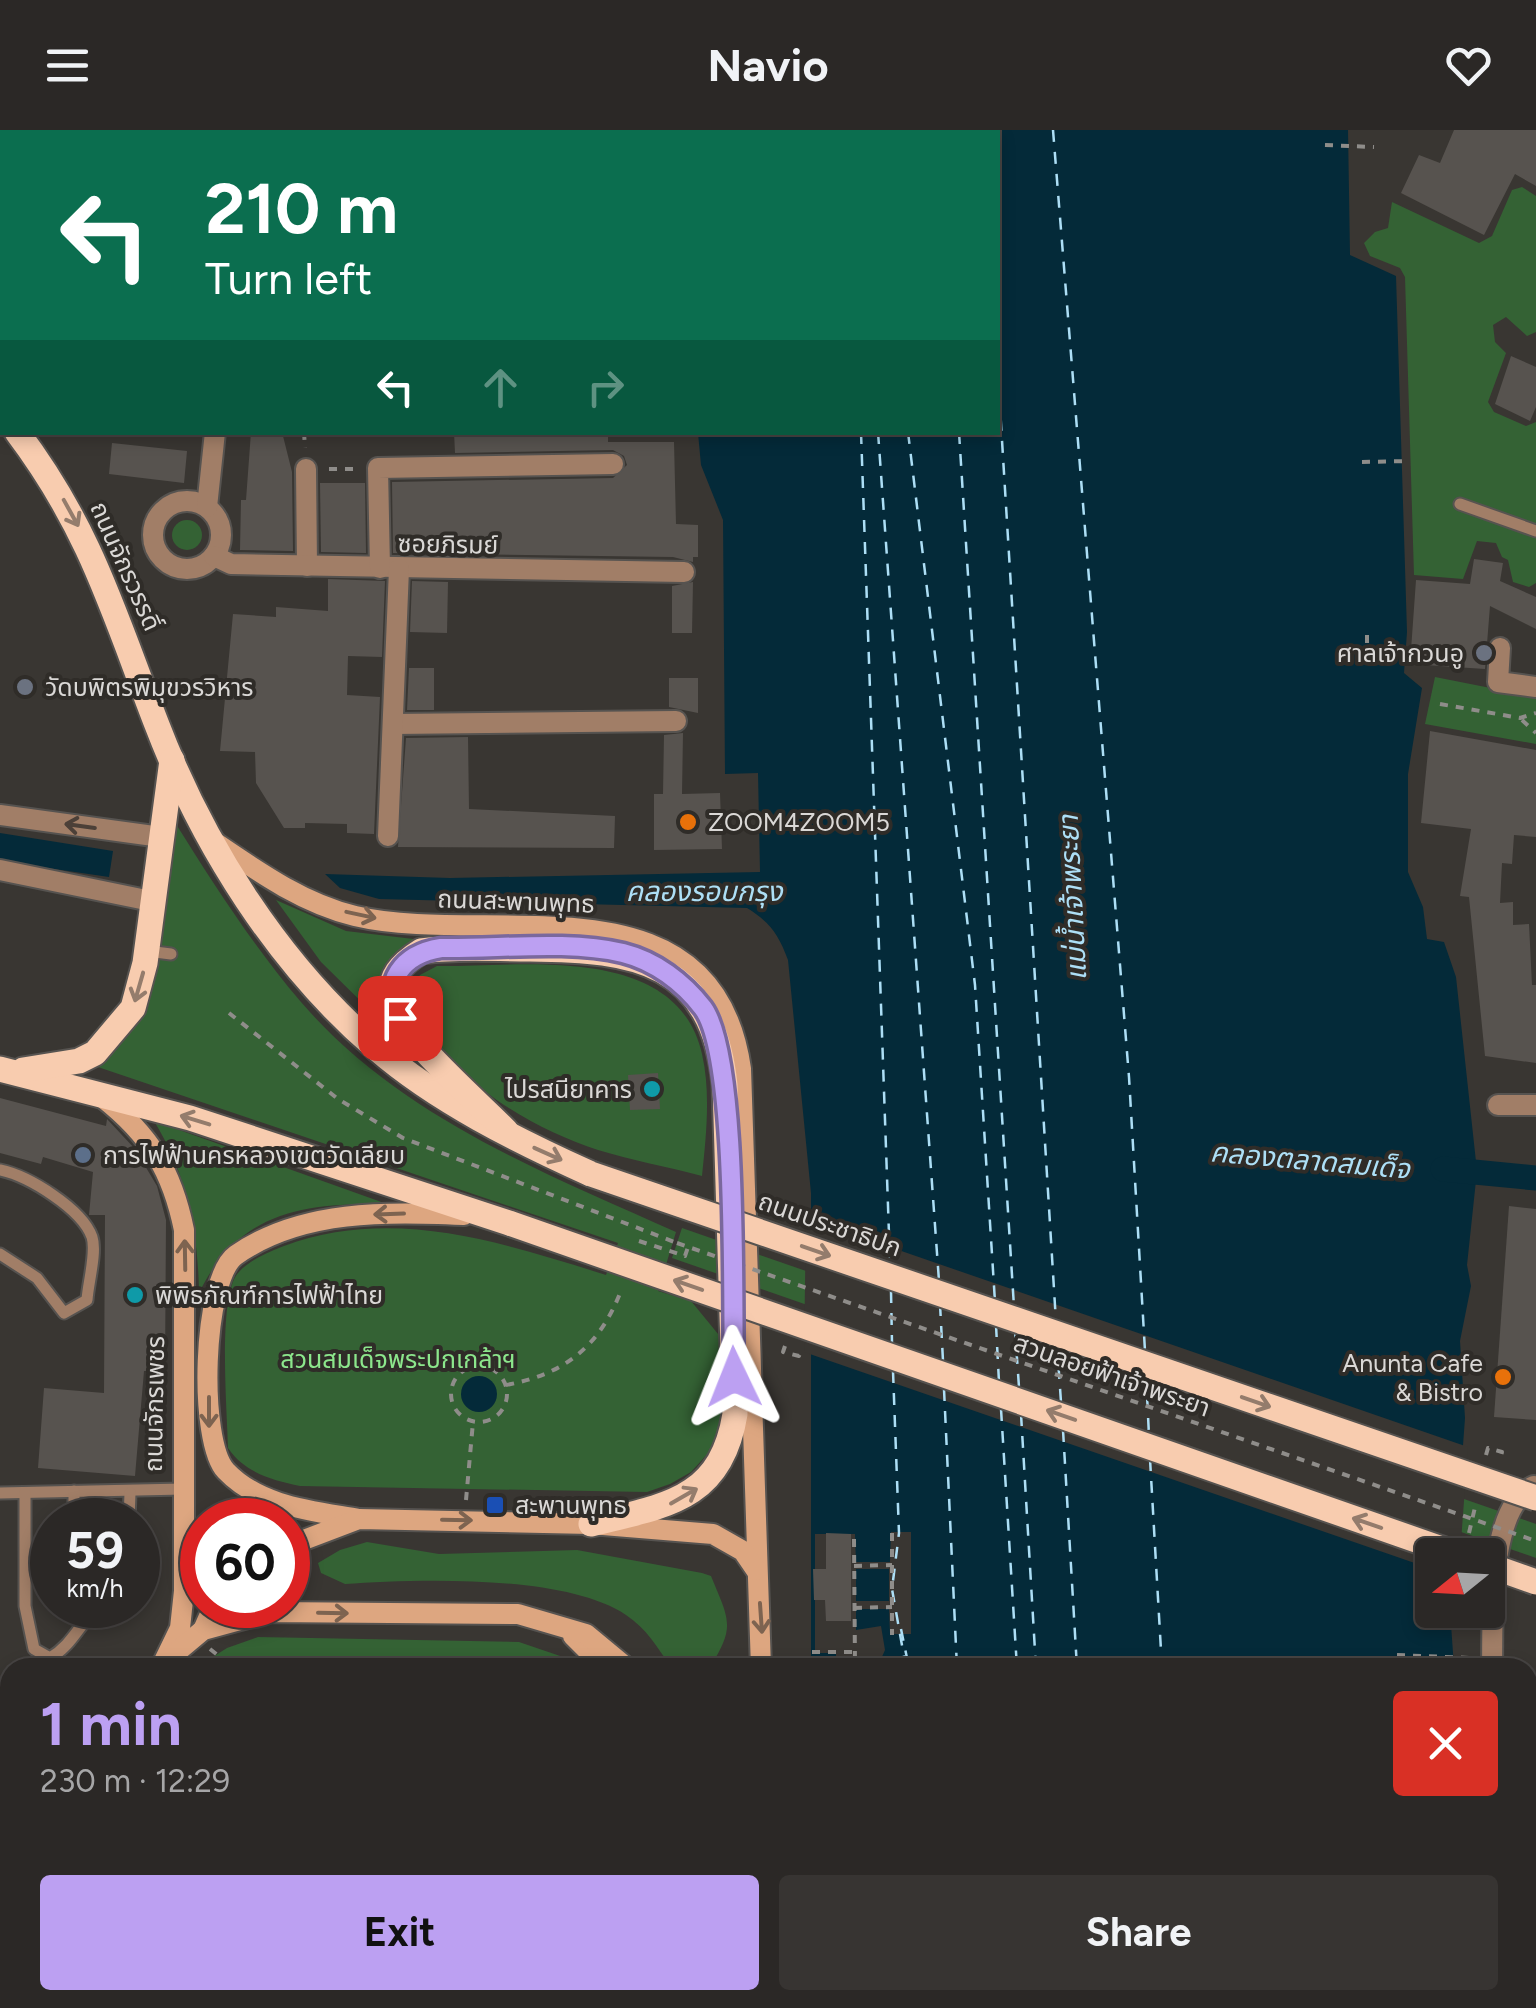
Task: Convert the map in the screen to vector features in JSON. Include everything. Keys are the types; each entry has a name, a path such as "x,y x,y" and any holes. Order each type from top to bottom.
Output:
{"main road":[{"name":"ถนนจักรวรรดิ์","path":"19,435 50,477 83,535 119,616 172,760 214,840"},
{"path":"6,1070 79,1062 95,1052 133,1008 159,952 152,896 172,760"},
{"name":"ถนนประชาธิปก","path":"214,840 272,936 338,1013 422,1082 506,1132 591,1174 1536,1498"},
{"path":"506,1132 420,1043 394,1008 393,980 406,961 421,951 565,949 625,954 661,969 704,1009 719,1046 726,1100 736,1414 732,1433 718,1468 694,1493 673,1504 591,1524"},
{"name":"ถนนจักรเพชร","path":"6,1070 100,1096"},
{"path":"100,1096 190,1118 499,1220 1437,1538"},
{"path":"1505,1571 1536,1582"}],"street":[{"path":"207,507 215,435"},
{"path":"388,836 393,724 389,568 378,468 613,464"},
{"path":"306,469 307,566"},
{"path":"186,501 207,507 220,525 214,556 195,568 173,566 156,551 158,518 165,509 186,501"},
{"name":"ซอยภิรมย์","path":"214,556 231,564 684,572"},
{"path":"1500,648 1498,682 1536,687"},
{"path":"393,724 676,721"},
{"path":"0,815 160,844"},
{"name":"ถนนสะพานพุทธ","path":"214,840 301,896 356,916 400,922 600,928 652,945 706,983 730,1023 741,1069 761,1658"},
{"path":"0,870 152,896"},
{"name":"ถนนจักรเพชร","path":"100,1096 136,1124 160,1156 178,1197 184,1230 184,1609 166,1658"},
{"path":"1498,1104 1536,1104"},
{"path":"499,1220 368,1215 290,1227 232,1257 214,1289 210,1437 224,1470 269,1499 360,1519 591,1524 713,1534 742,1551 756,1570"},
{"path":"1485,1658 1502,1530 1510,1507 1536,1485"},
{"path":"310,1538 360,1519"},
{"path":"199,1633 270,1612 518,1614 557,1622 606,1646 617,1658"},
{"path":"557,1622 595,1658"},
{"path":"199,1633 202,1628"},
{"name":"ถนนจักรเพชร","path":"170,1658 199,1633"}],"lane":[{"path":"1460,504 1536,531"},
{"path":"0,1170 16,1173 81,1218 92,1238 87,1300 64,1313 37,1278 0,1254"},
{"path":"0,1493 183,1490"},
{"path":"74,1491 74,1498"},
{"path":"25,1492 25,1606 34,1649 50,1658 66,1649 77,1628"},
{"path":"130,1493 130,1498"}],"path":[{"path":"1325,145 1374,147"},
{"path":"1362,462 1409,461"},
{"path":"306,469 378,468"},
{"path":"1367,635 1368,665"},
{"path":"1366,652 1410,657"},
{"path":"1440,704 1520,718 1536,713"},
{"path":"1520,718 1536,733"},
{"name":"สวนลอยฟ้าเจ้าพระยา","path":"229,1013 338,1099 403,1138 643,1232 1536,1541"},
{"path":"633,1258 643,1232"},
{"path":"639,1241 685,1256 688,1247"},
{"path":"506,1385 552,1373 584,1351 609,1322 627,1275"},
{"path":"485,1366 494,1369 506,1385 500,1412 474,1422 452,1406 451,1388 460,1372 485,1366"},
{"path":"465,1520 474,1422"},
{"path":"1466,1538 1479,1489"},
{"path":"892,1533 892,1635"},
{"path":"854,1539 856,1658"},
{"path":"854,1566 892,1565"},
{"path":"854,1608 892,1607"},
{"path":"199,1633 225,1658"},
{"path":"812,1652 856,1652"},
{"path":"1397,1655 1430,1658"}],"green space":[{"path":"1522,187 1536,196 1536,332 1527,336 1506,317 1493,325 1495,342 1506,353 1488,402 1494,412 1526,426 1536,422 1536,583 1529,587 1513,582 1508,560 1502,557 1496,543 1477,541 1463,579 1414,575 1405,277 1400,268 1370,256 1364,243 1375,232 1388,228 1392,202 1479,243 1492,236 1512,190"},
{"path":"187,520 198,524 202,535 198,546 187,550 176,546 172,535 176,524"},
{"path":"1435,677 1536,697 1536,744 1425,724"},
{"name":"สวนสมเด็จพระปกเกล้าฯ","path":"174,821 283,981 340,1042 382,1078 427,1109 524,1163 676,1232 658,1291 691,1301 723,1340 726,1417 713,1448 691,1472 647,1492 300,1486 269,1478 235,1457 228,1448 225,1361 229,1294 238,1273 263,1255 325,1234 406,1229 486,1241 606,1275 618,1243 92,1065 110,1048"},
{"path":"276,900 346,931 422,940 381,981 384,1024 321,962"},
{"path":"437,966 592,968 629,977 662,993 687,1018 702,1054 707,1099 702,1176 570,1140 484,1091 438,1045 421,1019 410,990 420,975"},
{"path":"154,1121 387,1204 328,1206 276,1217 233,1244 199,1293 188,1204 175,1162"},
{"path":"682,1228 1536,1524 1536,1558 1505,1547 1505,1538 1478,1538 672,1258"},
{"path":"367,1542 439,1554 577,1550 702,1573 711,1576 725,1613 724,1642 715,1658 665,1658 646,1632 626,1615 566,1592 529,1586 449,1581 345,1584 321,1573 318,1563 340,1550"},
{"path":"258,1637 519,1642 566,1658 211,1658"}],"water":[{"path":"1000,130 1348,130 1350,255 1396,276 1407,632 1404,673 1422,688 1408,774 1408,872 1423,907 1427,939 1444,942 1456,977 1477,1171 1467,1265 1471,1286 1460,1341 1465,1418 1456,1538 1415,1538 1415,1628 1451,1628 1453,1658 811,1658 811,1193 788,960 777,936 747,908 379,899 340,888 325,874 450,878 760,872 758,773 725,774 723,520 701,465 698,435 1000,435"},
{"path":"0,833 113,851 109,877 0,861"},
{"path":"479,1376 492,1381 497,1394 492,1407 479,1412 466,1407 461,1394 466,1381"}],"pier":[{"path":"806,1218 1468,1447 1461,1538 1415,1538 1415,1563 804,1352"},
{"path":"891,1532 911,1532 911,1634 890,1634 889,1609 856,1609 856,1630 881,1626 885,1650 881,1658 836,1658 836,1653 815,1653 815,1534 855,1534 856,1562 890,1562","holes":["856,1569 889,1569 889,1601 856,1601"]}],"building":[{"path":"1454,130 1536,130 1536,186 1515,174 1484,235 1401,193 1419,155 1440,163"},
{"path":"1511,356 1536,367 1536,407 1530,421 1495,404"},
{"path":"251,435 283,435 292,472 293,551 240,550 241,500 246,500"},
{"path":"454,435 608,435 608,442 674,442 676,524 698,525 698,557 693,557 693,562 673,557 393,553 392,482 613,478 627,465 624,456 613,450 455,453"},
{"path":"112,443 187,451 184,483 109,474"},
{"path":"320,483 365,483 366,553 321,552"},
{"path":"1474,559 1503,563 1500,581 1536,597 1536,629 1490,606 1485,669 1410,664 1416,580 1470,584"},
{"path":"328,579 385,581 382,657 348,656 347,695 380,697 374,834 347,833 347,824 305,823 305,828 284,828 256,783 255,752 220,751 233,614 276,617 276,607 328,611"},
{"path":"412,581 448,582 447,633 410,632"},
{"path":"693,582 692,633 672,633 672,586"},
{"path":"409,668 434,668 434,710 407,710"},
{"path":"669,678 698,678 698,713 669,707"},
{"path":"1430,731 1536,750 1536,837 1514,835 1512,864 1502,863 1500,903 1513,902 1513,925 1529,924 1532,985 1536,985 1536,1063 1485,1056 1469,897 1460,896 1471,829 1421,823"},
{"name":"ZOOM4ZOOM5","path":"683,733 682,794 720,793 722,849 654,850 654,794 663,794 664,735"},
{"path":"468,737 469,809 615,816 614,848 398,847 406,738"},
{"name":"ไปรสนียาคาร","path":"658,1073 660,1109 630,1110 628,1075"},
{"path":"0,1098 106,1126 107,1119 135,1149 157,1186 166,1220 165,1371 144,1371 135,1476 38,1468 44,1388 104,1393 105,1215 89,1215 93,1172 43,1157 41,1164 0,1153"},
{"path":"1509,1206 1536,1209 1536,1420 1494,1417"},
{"path":"826,1533 851,1534 851,1621 826,1621 825,1600 814,1600 813,1569 826,1569"}],"waterway":[{"name":"คลองตลาดสมเด็จ","path":"1443,1169 1536,1178"}],"ferry route":[{"path":"1053,130 1129,1077 1145,1351"},
{"path":"1000,408 1056,1322"},
{"path":"861,435 890,1263"},
{"path":"878,435 939,1281"},
{"path":"908,435 975,985 995,1302"},
{"path":"959,435 1014,1307"},
{"path":"891,1291 892,1343"},
{"path":"940,1304 943,1361"},
{"path":"996,1325 999,1382"},
{"path":"1015,1330 1019,1387"},
{"path":"1057,1345 1061,1402"},
{"path":"893,1371 899,1533 892,1589 904,1658"},
{"path":"1146,1374 1149,1436"},
{"path":"944,1389 957,1658"},
{"path":"1001,1409 1016,1658"},
{"path":"1021,1414 1035,1658"},
{"path":"1063,1430 1076,1658"},
{"path":"1150,1459 1161,1658"},
{"path":"901,1629 907,1658"}],"place":[{"name":"ศาลเจ้ากวนอู","path":"1484,653"},
{"name":"วัดบพิตรพิมุขวรวิหาร","path":"25,687"},
{"name":"ZOOM4ZOOM5","path":"688,822"},
{"name":"ไปรสนียาคาร","path":"652,1089"},
{"name":"การไฟฟ้านครหลวงเขตวัดเลียบ","path":"83,1155"},
{"name":"พิพิธภัณฑ์การไฟฟ้าไทย","path":"135,1295"},
{"name":"Anunta Cafe & Bistro","path":"1503,1377"},
{"name":"สะพานพุทธ","path":"495,1505"}],"route":[{"path":"400,1018 391,998 398,969 421,951 441,948 604,950 625,954 677,980 704,1009 722,1062 734,1377"}],"water label":[{"name":"คลองรอบกรุง","path":"704,891"},
{"name":"แม่น้ำเจ้าพระยา","path":"1072,898"}]}
